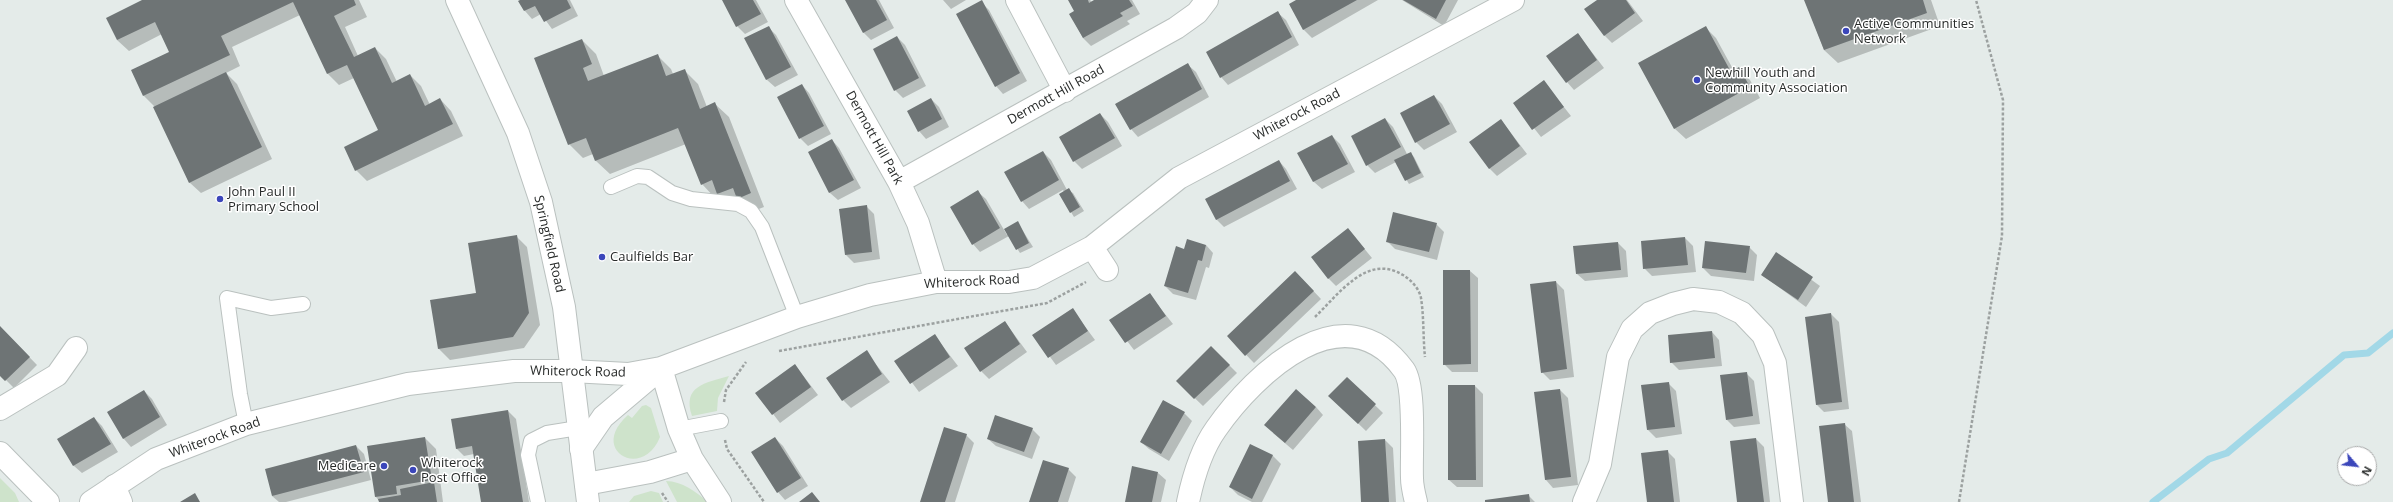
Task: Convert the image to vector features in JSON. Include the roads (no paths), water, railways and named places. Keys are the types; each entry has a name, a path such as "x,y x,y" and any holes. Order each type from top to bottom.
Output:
{"main road":[{"name":"Springfield Road","path":"457,0 518,133 541,202 564,307 587,493"},
{"name":"Dermott Hill Park","path":"796,0 900,182 918,223 936,282"},
{"path":"1017,0 1065,91"},
{"name":"Dermott Hill Road","path":"900,182 1176,28 1197,13 1207,0"},
{"name":"Whiterock Road","path":"91,502 117,494 156,460 246,424 408,384 514,371 571,371 628,374 661,368 797,317 870,295 936,282 1009,282 1033,278 1092,247 1179,178 1513,0"},
{"path":"1092,247 1107,270"},
{"path":"1584,502 1600,464 1618,356 1632,329 1650,313 1673,304 1693,299 1719,302 1742,314 1764,335 1776,363 1792,502"},
{"path":"1188,502 1193,477 1215,430 1252,384 1294,351 1332,336 1364,338 1386,351 1405,371 1411,399 1412,480 1416,502"},
{"path":"0,408 57,375 76,348"},
{"path":"580,438 661,368 679,429 692,459 720,502"},
{"path":"0,453 48,502"},
{"path":"587,493 692,459"}],"lane":[{"path":"611,186 637,176 648,177 672,193 691,199 738,204 752,211 762,227 797,317"},
{"path":"246,424 240,394 227,298 271,308 303,304"},
{"path":"679,429 721,421"},
{"path":"538,502 528,455 531,441 547,433 580,438"}],"waterway":[{"path":"2153,502 2209,459 2227,453 2344,355 2368,353 2393,333"}],"place":[{"name":"Active Communities Network","path":"1846,31"},
{"name":"Newhill Youth and Community Association","path":"1697,80"},
{"name":"John Paul II Primary School","path":"220,199"},
{"name":"Caulfields Bar","path":"602,257"},
{"name":"MediCare","path":"384,466"},
{"name":"Whiterock Post Office","path":"413,470"}]}
